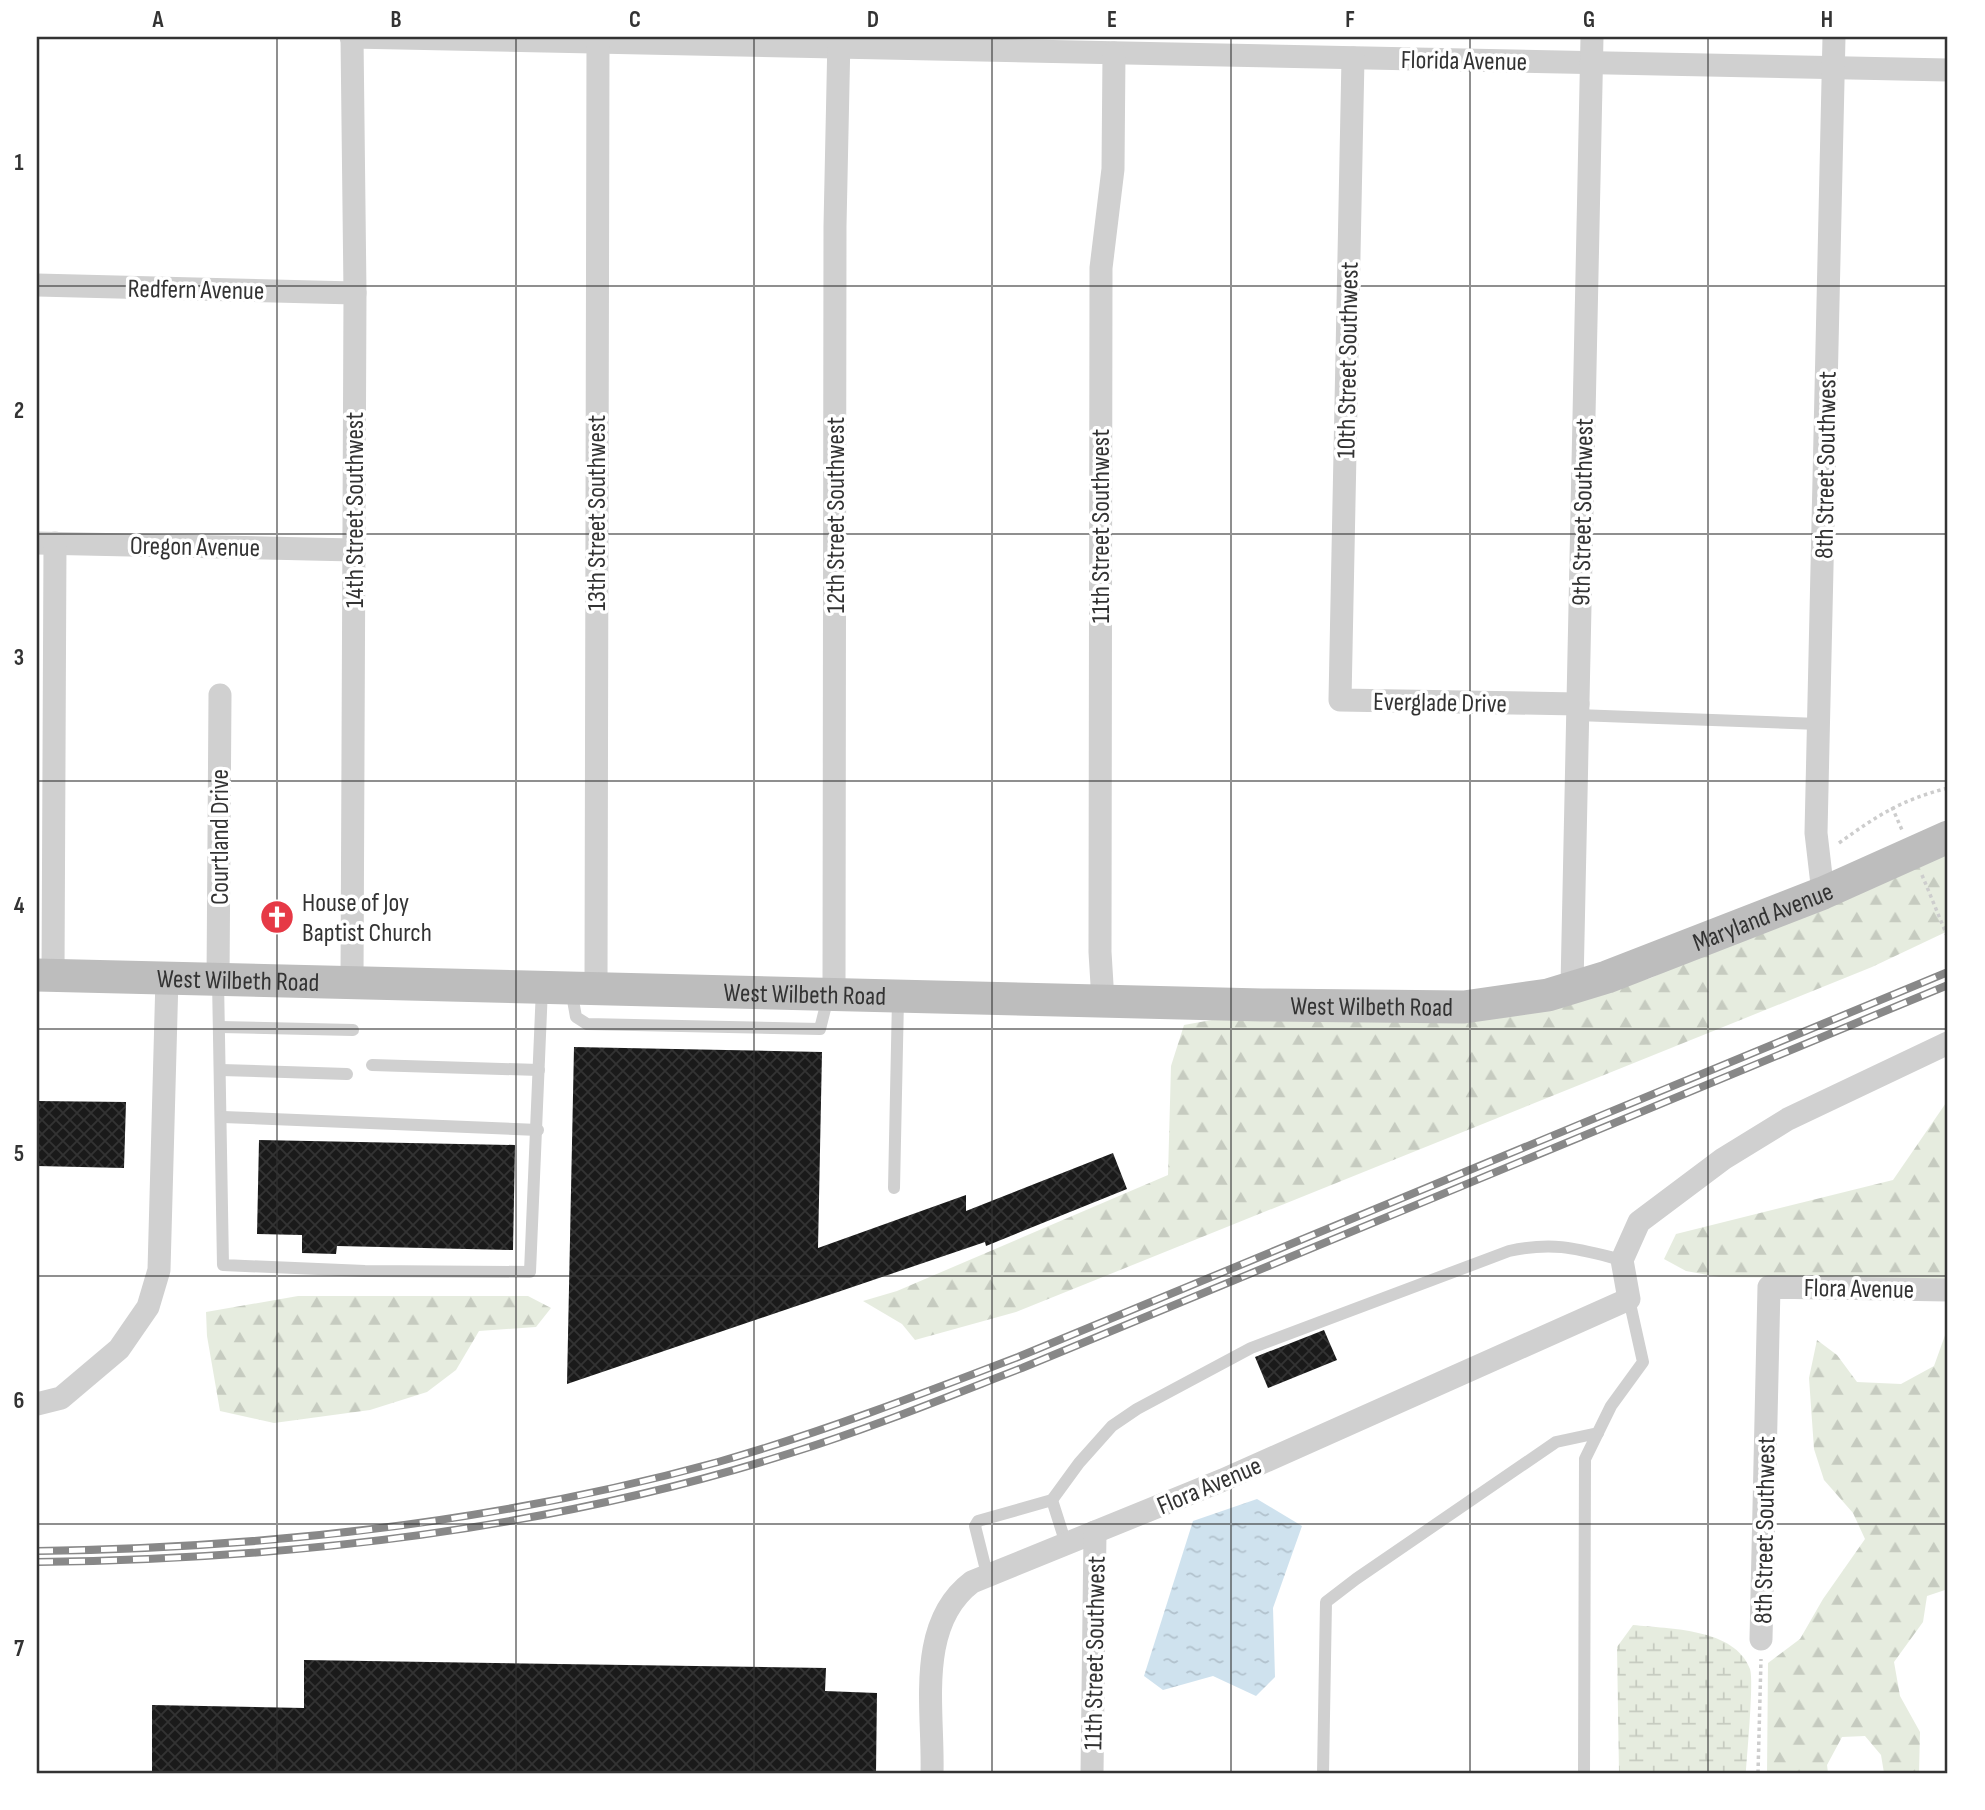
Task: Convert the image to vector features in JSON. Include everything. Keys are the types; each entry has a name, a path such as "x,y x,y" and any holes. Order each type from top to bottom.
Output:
{"main road":[{"name":"Maryland Avenue","path":"1572,986 1607,977 1823,893 1948,837"},
{"name":"West Wilbeth Road","path":"45,975 1103,1001 1464,1007 1536,998 1572,986"}],"street":[{"name":"Florida Avenue","path":"351,37 1091,44 1114,53 1344,51 1592,64 1948,70"},
{"name":"14th Street Southwest","path":"351,37 355,293 352,982"},
{"name":"9th Street Southwest","path":"1572,986 1592,37"},
{"name":"8th Street Southwest","path":"1823,893 1818,857 1819,724 1834,37"},
{"name":"13th Street Southwest","path":"570,988 598,39"},
{"name":"12th Street Southwest","path":"831,993 838,42"},
{"name":"10th Street Southwest","path":"1341,663 1344,51"},
{"name":"11th Street Southwest","path":"1103,1001 1100,952 1101,268 1113,169 1114,53"},
{"name":"Redfern Avenue","path":"37,285 355,293"},
{"name":"Oregon Avenue","path":"46,543 354,550"},
{"path":"45,975 46,543"},
{"name":"Everglade Drive","path":"1341,663 1340,700 1578,710"},
{"name":"Courtland Drive","path":"218,980 220,695"},
{"path":"37,1404 61,1398 119,1349 148,1307 159,1270 167,978"},
{"path":"1629,1298 1622,1260 1639,1222 1723,1158 1788,1119 1948,1043"},
{"name":"8th Street Southwest","path":"1761,1639 1769,1287"},
{"name":"Flora Avenue","path":"1769,1287 1948,1290"},
{"name":"Flora Avenue","path":"932,1773 931,1685 940,1626 952,1601 961,1590 987,1574 1223,1480 1629,1298"},
{"name":"11th Street Southwest","path":"1092,1773 1096,1532"}],"lane":[{"path":"1578,710 1819,724"},
{"path":"218,980 223,1117 223,1265 365,1272 530,1272 539,1070 570,988"},
{"path":"894,1188 898,995"},
{"path":"220,1027 354,1030"},
{"path":"372,1065 539,1070"},
{"path":"221,1070 347,1074"},
{"path":"223,1117 538,1130"},
{"path":"987,1574 975,1526 978,1521 1052,1500 1079,1463 1112,1426 1137,1409 1251,1348 1509,1251 1540,1244 1565,1246 1622,1260"},
{"path":"1584,1773 1585,1459 1611,1406 1643,1362 1629,1298"},
{"path":"1323,1773 1326,1602 1556,1442 1598,1433"},
{"path":"1052,1500 1066,1544"}],"path":[{"path":"1818,857 1912,797 1948,788"},
{"name":"8th Street Southwest","path":"1758,1773 1761,1639"}],"green space":[{"path":"1948,850 1948,931 1872,967 1016,1312 915,1340 902,1324 863,1301 897,1291 1168,1175 1171,1066 1184,1025 1217,1019 1562,1001 1651,978 1721,943"},
{"path":"1948,1100 1948,1279 1719,1277 1686,1271 1664,1259 1676,1234 1893,1180"},
{"path":"298,1296 528,1296 551,1308 536,1327 479,1331 456,1370 427,1392 370,1410 274,1423 220,1411 207,1336 206,1312"},
{"path":"1948,1327 1948,1589 1927,1596 1923,1622 1894,1662 1900,1696 1920,1732 1919,1773 1884,1773 1881,1755 1865,1736 1842,1737 1827,1765 1828,1773 1767,1773 1768,1663 1800,1639 1823,1599 1865,1539 1853,1513 1824,1480 1814,1449 1809,1378 1817,1340 1837,1355 1857,1382 1901,1384 1934,1366"},
{"path":"1633,1625 1699,1633 1730,1645 1742,1656 1751,1676 1746,1773 1619,1773 1617,1647"}],"water":[{"path":"1257,1499 1302,1526 1273,1608 1275,1677 1256,1696 1213,1676 1163,1690 1144,1676 1193,1521"}],"building":[{"path":"574,1047 822,1052 818,1248 966,1195 966,1211 1113,1153 1127,1189 986,1246 985,1242 567,1384"},
{"path":"37,1101 126,1102 124,1168 37,1166"},
{"path":"259,1140 515,1145 513,1250 337,1246 336,1254 302,1253 302,1235 257,1234"},
{"path":"1324,1330 1337,1360 1268,1388 1255,1357"},
{"path":"304,1660 826,1668 825,1691 877,1693 876,1773 152,1773 152,1705 304,1708"}],"railway":[{"path":"37,1551 210,1544 380,1528 550,1501 634,1483 756,1451 869,1413 1018,1357 1948,972"},
{"path":"37,1562 229,1555 419,1535 608,1502 794,1452 880,1423 1022,1368 1948,985"}],"place":[{"name":"House of Joy Baptist Church","path":"277,917"}]}
